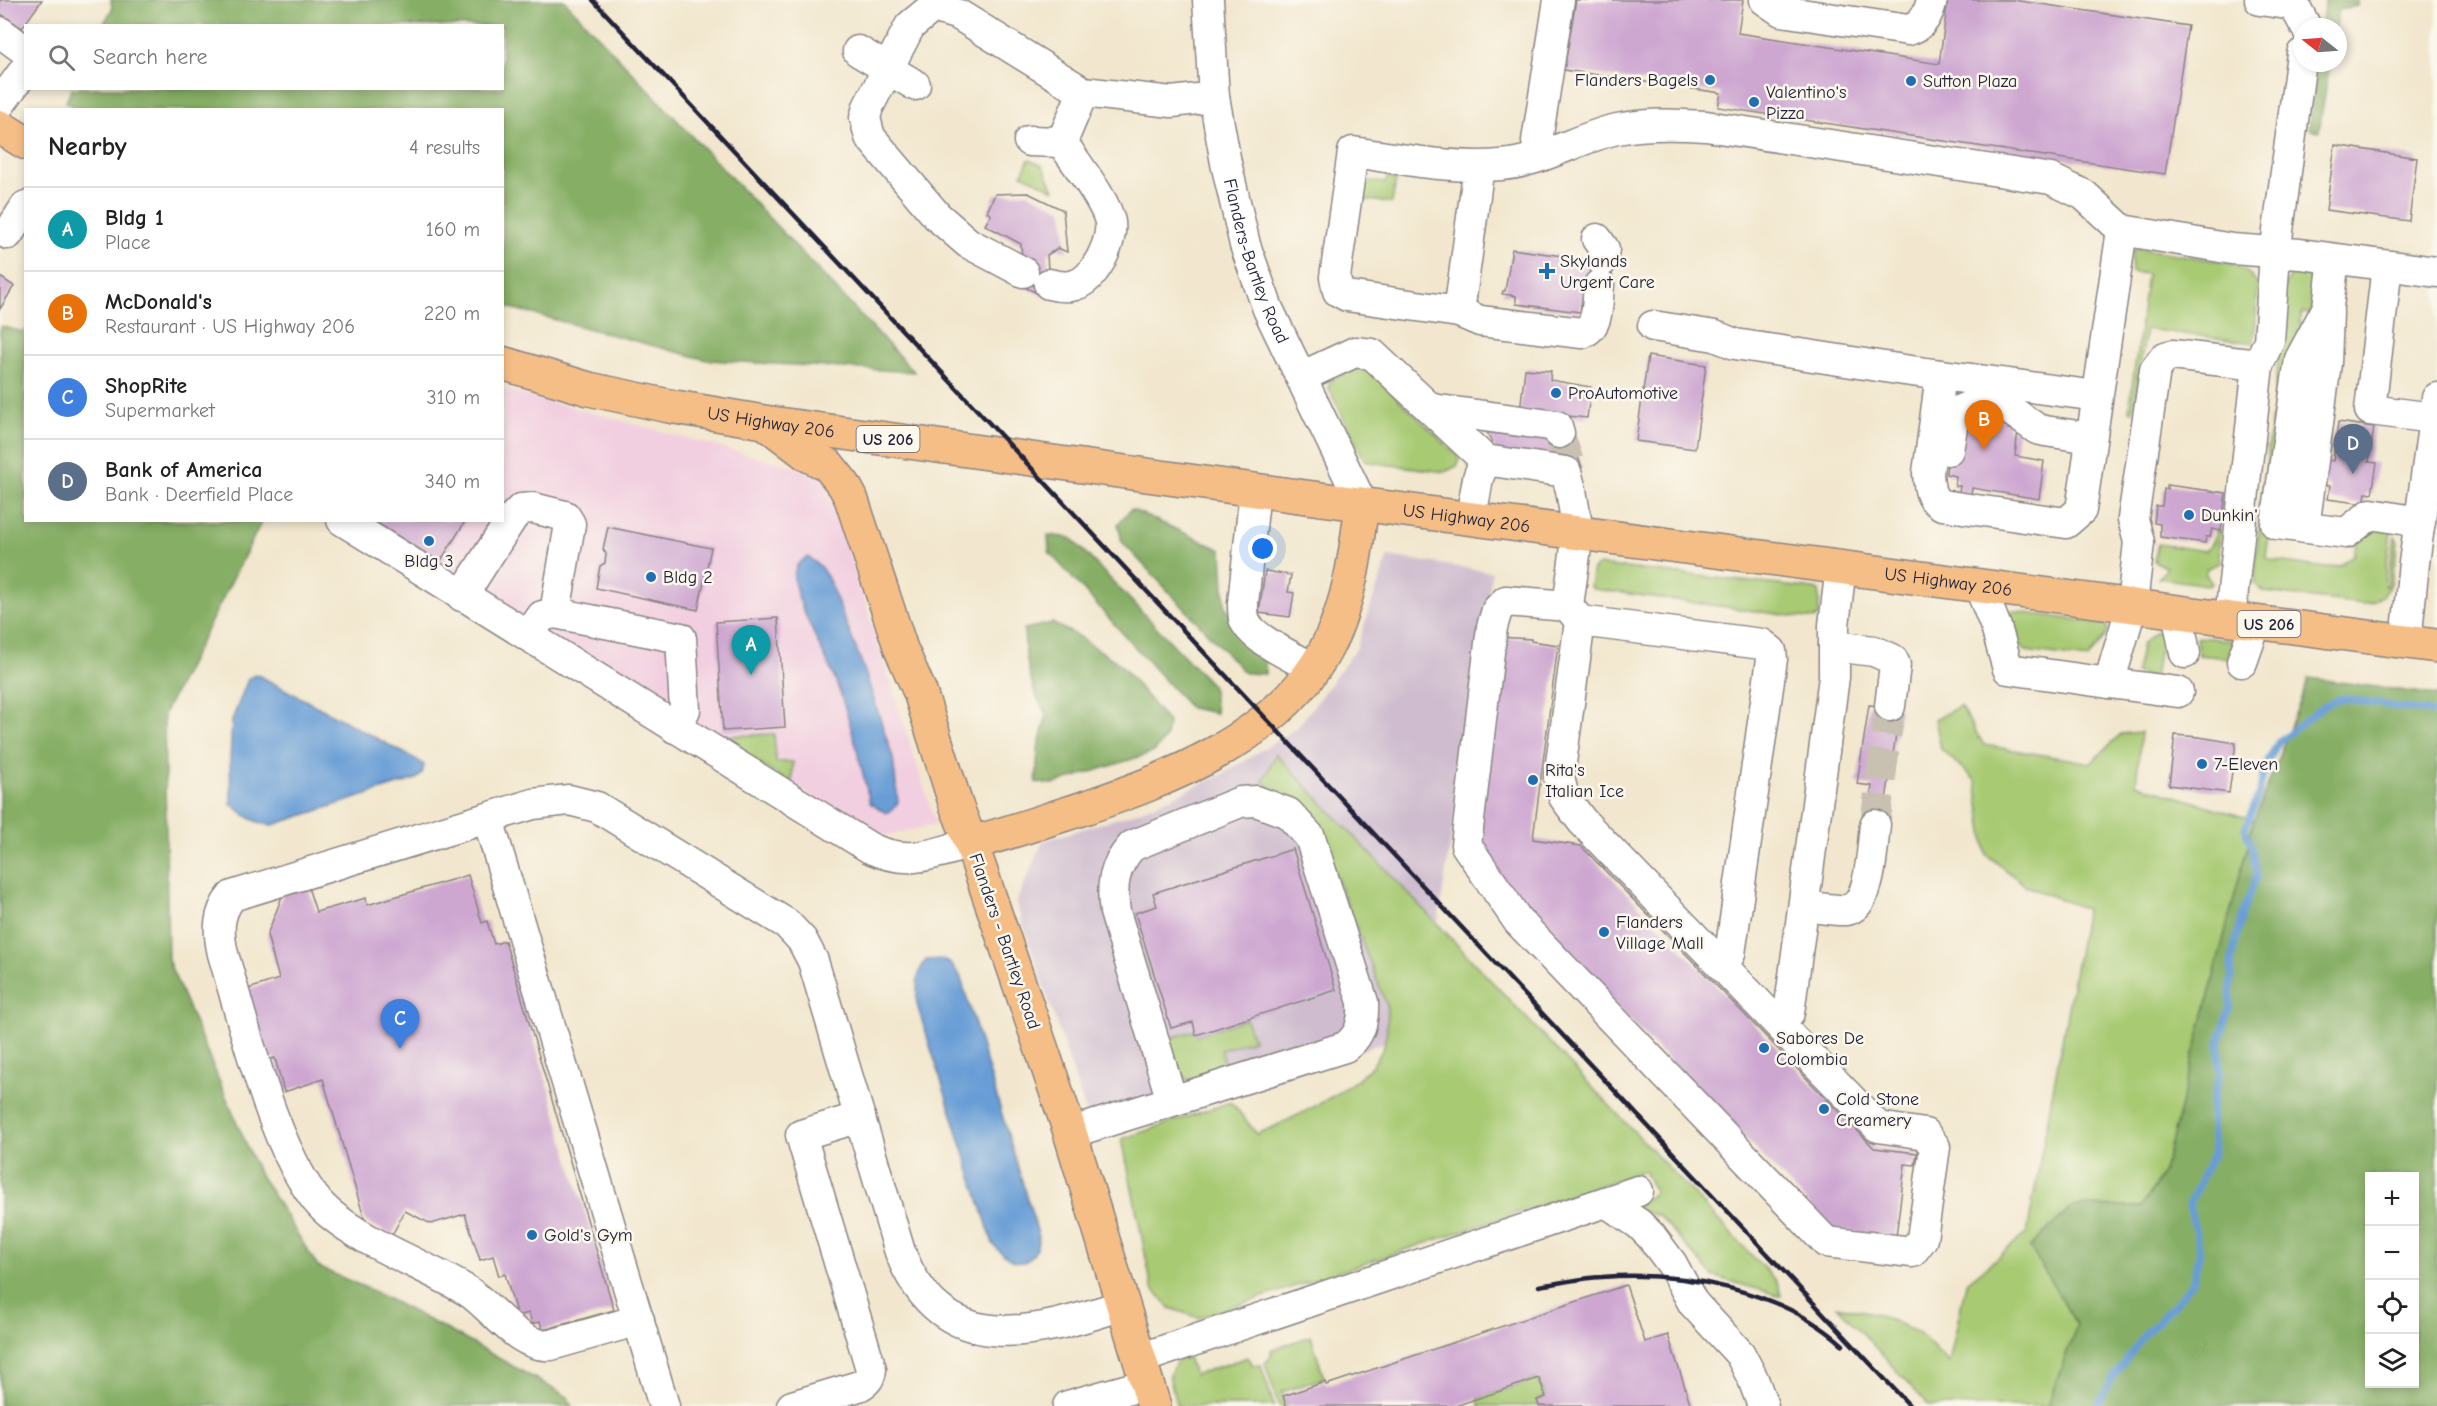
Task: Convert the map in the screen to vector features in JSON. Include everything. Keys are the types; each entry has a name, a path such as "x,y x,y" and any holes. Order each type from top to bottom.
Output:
{"main road":[{"path":"0,127 24,142"},
{"name":"US Highway 206","path":"504,364 589,389 669,406 764,422 1255,490 2421,644"},
{"path":"764,422 808,454 828,465 851,498 901,649 920,692 956,805 971,843"},
{"name":"Flanders - Bartley Road","path":"1147,1383 1070,1133 971,843 1127,793 1192,766 1224,748 1258,724 1290,696 1313,668 1327,646 1344,603 1355,559 1362,504"}],"street":[{"name":"Flanders-Bartley Road","path":"1208,0 1214,97 1235,208 1252,270 1268,309 1362,504"},
{"path":"1541,156 1537,141 1558,0"},
{"path":"1765,0 1781,11 1908,30 1925,20 1932,0"},
{"path":"2260,0 2294,5 2301,18"},
{"path":"1062,142 1107,211 1110,228 1101,258 1088,277 1073,286 1036,278 981,251 955,231 920,196 870,137 865,118 868,107 910,26 933,7 959,15 1083,92 1172,102 1214,97"},
{"path":"0,32 24,50"},
{"path":"858,51 915,85"},
{"path":"0,104 24,71"},
{"path":"2242,662 2258,365 2269,341 2275,253 2300,72"},
{"path":"1062,142 1083,92"},
{"path":"1599,262 1594,322 1587,331 1582,333 1480,321 1459,312 1347,296 1338,291 1335,286 1335,277 1353,152 1460,167 1507,165 1541,156 1616,129 1655,125 1706,126 2051,179 2084,195 2122,230 2232,249 2437,272"},
{"path":"1029,141 1062,142"},
{"path":"1459,312 1479,166"},
{"path":"8,234 24,209"},
{"path":"1941,375 1928,473 1932,496 1942,505 2066,523 2081,510 2122,230"},
{"path":"2334,260 2328,307 2300,359 2276,524 2346,533 2372,514 2420,522"},
{"path":"2387,266 2370,410 2436,408 2420,522 2426,565 2421,644"},
{"path":"1653,326 1716,336 1735,344 2097,396"},
{"path":"1301,377 1347,355 1367,352 1376,356 1485,460 1568,468 1578,532 1574,614 1559,778 1561,791 1569,805 1590,830 1878,1127 1925,1134 1935,1147 1922,1239 1912,1252 1826,1242 1518,921 1466,845 1492,627 1501,604 1511,600 1574,614 1762,644 1771,651 1772,659 1730,954 1721,965"},
{"path":"2109,683 2132,605 2139,542 2133,519 2152,380 2160,362 2172,355 2258,365"},
{"path":"1942,505 1951,424 1954,416 1964,408 1981,405 2008,410 2037,429 2091,438"},
{"path":"1432,409 1557,426 1559,433"},
{"path":"1472,518 1478,478 1485,460"},
{"path":"1255,490 1243,603 1244,619 1251,630 1263,640 1313,668"},
{"path":"462,596 512,518 521,509 532,508 565,516 570,524 555,613"},
{"path":"345,522 675,728 802,794 870,848 897,857 924,856 971,843"},
{"path":"1779,1024 1789,1013 1804,906 1834,677 1834,625 1840,567"},
{"path":"1979,585 1996,627 2008,669 2178,692"},
{"path":"2177,611 2185,653"},
{"path":"528,636 542,616 555,613 681,638 685,710 675,728"},
{"path":"1834,646 1874,651 1892,659 1895,665 1890,706"},
{"path":"639,1320 551,1345 538,1344 503,1323 490,1309 469,1293 376,1243 330,1214 317,1202 290,1155 263,1087 223,954 219,938 222,911 232,896 548,801 569,800 587,803 605,811 791,928 802,940 813,962 905,1265 920,1290 938,1308 978,1329 1007,1332 1048,1327 1123,1305"},
{"path":"1070,1133 1345,1047 1352,1042 1360,1030 1363,1002 1310,837 1288,813 1273,805 1256,801 1240,802 1162,833 1132,846 1124,855 1115,873 1112,883 1115,912 1172,1101"},
{"path":"488,819 610,1192 639,1320 664,1406"},
{"path":"1804,906 1847,909 1860,902 1866,889 1875,825"},
{"path":"792,1406 859,1386 870,1375 871,1369 801,1135 860,1117"},
{"path":"1068,1406 1147,1383 1638,1191"},
{"path":"1606,1202 1639,1224 1651,1236 1672,1264 1694,1303 1740,1354 1763,1406"}],"shaded area":[{"path":"504,389 824,475 936,825 878,837 368,522 504,522"},
{"path":"1388,556 1492,572 1438,922 1507,1000 1096,1141 1016,903 1043,841 1135,813 1220,776 1297,728 1356,649"}],"green space":[{"path":"111,0 564,0 914,372 707,360 504,306 504,108 75,108 66,102 71,90 504,90 504,24 104,24 112,9"},
{"path":"2325,0 2357,0 2357,6 2339,9 2338,18 2322,18"},
{"path":"2316,72 2329,72 2319,131 2309,129"},
{"path":"1029,159 1043,166 1054,190 1022,174"},
{"path":"1388,176 1396,180 1392,203 1360,199 1361,180 1385,183"},
{"path":"2138,248 2231,263 2247,272 2258,285 2254,343 2146,329 2133,411 2129,411 2147,274 2131,272 2132,251"},
{"path":"2299,269 2312,275 2315,280 2316,294 2310,315 2303,312 2299,322 2305,325 2292,359 2266,557 2270,560 2326,568 2340,565 2353,556 2360,536 2373,526 2391,531 2384,586 2387,586 2395,536 2398,542 2391,584 2383,595 2373,602 2363,604 2264,592 2255,584 2256,557 2282,325 2282,292 2294,270"},
{"path":"0,326 24,331 24,522 261,522 164,714 168,960 257,1170 318,1267 373,1291 459,1336 568,1397 572,1406 0,1406"},
{"path":"1356,368 1368,370 1457,455 1459,461 1457,466 1445,472 1369,462 1364,459 1328,387 1331,380"},
{"path":"1131,509 1222,550 1225,607 1266,651 1265,674 1245,673 1122,542 1118,524"},
{"path":"2216,530 2221,531 2220,563 2207,568 2205,575 2212,583 2208,585 2158,578 2164,573 2166,567 2154,561 2158,544 2205,551 2213,542"},
{"path":"1048,535 1071,538 1212,685 1216,713 1190,708 1049,552"},
{"path":"1599,565 1814,589 1819,591 1819,616 1814,619 1593,589 1590,587 1593,569"},
{"path":"2011,611 2102,623 2107,625 2108,632 2088,659 2026,651 2021,647"},
{"path":"1052,623 1078,636 1120,664 1168,722 1166,737 1154,752 1054,784 1036,783 1038,748 1047,714 1032,684 1025,651 1024,629"},
{"path":"2157,631 2171,644 2171,652 2159,651 2155,678 2136,673 2142,644"},
{"path":"2197,637 2234,642 2228,658 2199,655"},
{"path":"2309,678 2437,695 2437,1403 2428,1406 2047,1406 2077,1325 2030,1247 2073,1206 2142,1207 2164,1171 2254,820"},
{"path":"1960,706 1984,745 2091,763 2121,734 2141,732 2136,784 2254,820 2164,1171 2142,1207 2073,1206 2030,1247 2077,1325 2047,1406 1929,1406 1837,1306 1878,1314 1919,1333 1949,1363 1966,1283 2027,1233 2086,909 2026,886 1986,854 1976,781 1941,749 1935,719"},
{"path":"774,734 776,762 793,762 792,781 789,782 722,742 724,736"},
{"path":"1276,754 1778,1283 1781,1296 1713,1276 1659,1216 1634,1209 1655,1192 1644,1171 1199,1318 1170,1308 1152,1288 1122,1139 1231,1102 1257,1134 1304,1112 1355,1081 1377,1059 1385,1040 1387,1006 1321,838 1263,781"},
{"path":"1246,1019 1253,1040 1221,1050 1227,1071 1191,1081 1179,1075 1166,1039 1195,1031 1197,1035"},
{"path":"1311,1336 1324,1378 1282,1392 1286,1406 1279,1406 1265,1363 1271,1357 1271,1350"},
{"path":"1188,1357 1194,1375 1248,1357 1253,1365 1261,1365 1274,1406 1177,1406 1169,1375 1177,1361"},
{"path":"1537,1379 1546,1397 1537,1400 1539,1406 1479,1406 1478,1398"}],"water":[{"path":"808,557 820,566 828,578 863,666 893,758 898,802 893,810 886,813 870,803 841,697 805,615 796,588 794,578 796,568"},
{"path":"254,675 260,676 419,761 424,765 422,774 416,779 273,825 250,818 231,804 230,759 232,720 248,679"},
{"path":"941,959 950,963 960,975 1039,1237 1032,1256 1027,1261 1014,1261 1007,1258 993,1244 917,1005 917,981 922,965 926,960"}],"building":[{"path":"0,0 42,0 22,28 0,13"},
{"name":"Sutton Plaza","path":"1576,0 1743,0 1738,33 1939,64 1948,0 2013,0 2188,26 2165,174 1718,107 1721,93 1564,70"},
{"path":"2335,145 2417,158 2409,221 2326,210"},
{"path":"1028,193 1063,210 1067,252 1058,248 1047,255 1050,299 1024,287 1021,244 985,225 991,215 987,212 995,194"},
{"name":"Skylands Urgent Care","path":"1512,249 1614,263 1610,287 1585,282 1580,312 1516,304 1516,296 1502,294 1505,291"},
{"path":"0,277 14,286 0,309"},
{"path":"1648,356 1706,365 1695,449 1636,441"},
{"name":"ProAutomotive","path":"1525,369 1551,371 1550,380 1591,387 1587,418 1520,411"},
{"path":"1976,412 2010,417 2008,429 2018,430 2015,456 2044,461 2039,499 1972,488 1971,494 1959,493 1960,486 1955,486 1956,476 1946,474 1947,464 1951,465 1960,422 1975,424"},
{"path":"1483,422 1569,435 1582,467 1496,453"},
{"path":"2338,422 2374,427 2369,462 2377,463 2372,494 2366,493 2364,504 2328,499 2330,486 2295,480 2298,456 2333,461"},
{"name":"Dunkin'","path":"2167,485 2226,493 2221,531 2212,529 2205,543 2160,537 2160,524 2154,523 2156,506 2162,506 2164,489 2167,489"},
{"name":"Bldg 3","path":"375,522 465,522 440,562"},
{"name":"Bldg 2","path":"608,527 711,548 698,610 596,588 600,566 605,563 606,554 603,549"},
{"path":"1265,571 1291,575 1288,592 1294,593 1290,617 1259,613"},
{"path":"778,618 785,727 723,731 716,622"},
{"name":"Flanders Village Mall","path":"1499,637 1531,639 1531,641 1558,645 1533,839 1581,846 1874,1148 1917,1153 1915,1165 1905,1164 1896,1237 1833,1229 1524,911 1477,848"},
{"path":"1869,705 1900,708 1882,826 1866,824 1872,786 1857,784"},
{"name":"7-Eleven","path":"2175,735 2236,743 2229,793 2169,785"},
{"path":"1293,849 1336,990 1196,1035 1193,1022 1171,1028 1135,913 1157,906 1153,893"},
{"path":"468,875 482,923 487,921 494,944 505,941 614,1310 543,1330 540,1322 532,1324 529,1313 517,1316 505,1274 499,1276 493,1256 480,1260 465,1214 431,1224 405,1211 392,1235 365,1221 323,1079 284,1092 275,1058 266,1060 245,990 279,979 267,935 283,894 308,887 316,912 366,898 367,905"},
{"path":"1626,1285 1645,1342 1668,1335 1691,1406 1539,1406 1537,1400 1546,1397 1539,1378 1455,1406 1286,1406 1283,1396 1325,1382 1326,1385"}],"waterway":[{"path":"2097,1406 2113,1378 2146,1333 2174,1305 2193,1281 2200,1251 2189,1205 2214,1152 2211,1109 2220,1074 2219,1043 2230,1005 2232,957 2243,911 2257,875 2245,828 2258,796 2266,764 2279,741 2325,705 2341,698 2437,713"}],"tunnel":[{"path":"1559,433 1570,465"},
{"path":"1875,825 1890,706"}],"railway":[{"path":"593,0 1910,1406"},
{"path":"1539,1286 1578,1279 1633,1276 1697,1281 1730,1288 1791,1310 1818,1326 1843,1345"}],"place":[{"name":"Flanders Bagels","path":"1710,80"},
{"name":"Sutton Plaza","path":"1911,81"},
{"name":"Valentino's Pizza","path":"1754,102"},
{"name":"Skylands Urgent Care","path":"1547,271"},
{"name":"ProAutomotive","path":"1556,393"},
{"name":"McDonald's","path":"1984,450"},
{"name":"Bank of America","path":"2353,474"},
{"name":"Dunkin'","path":"2189,515"},
{"name":"Bldg 3","path":"429,541"},
{"name":"Bldg 2","path":"651,577"},
{"name":"Bldg 1","path":"751,675"},
{"name":"7-Eleven","path":"2202,764"},
{"name":"Rita's Italian Ice","path":"1533,780"},
{"name":"Flanders Village Mall","path":"1604,932"},
{"name":"Sabores De Colombia","path":"1764,1048"},
{"name":"ShopRite","path":"400,1049"},
{"name":"Cold Stone Creamery","path":"1824,1109"},
{"name":"Gold's Gym","path":"532,1235"}]}
